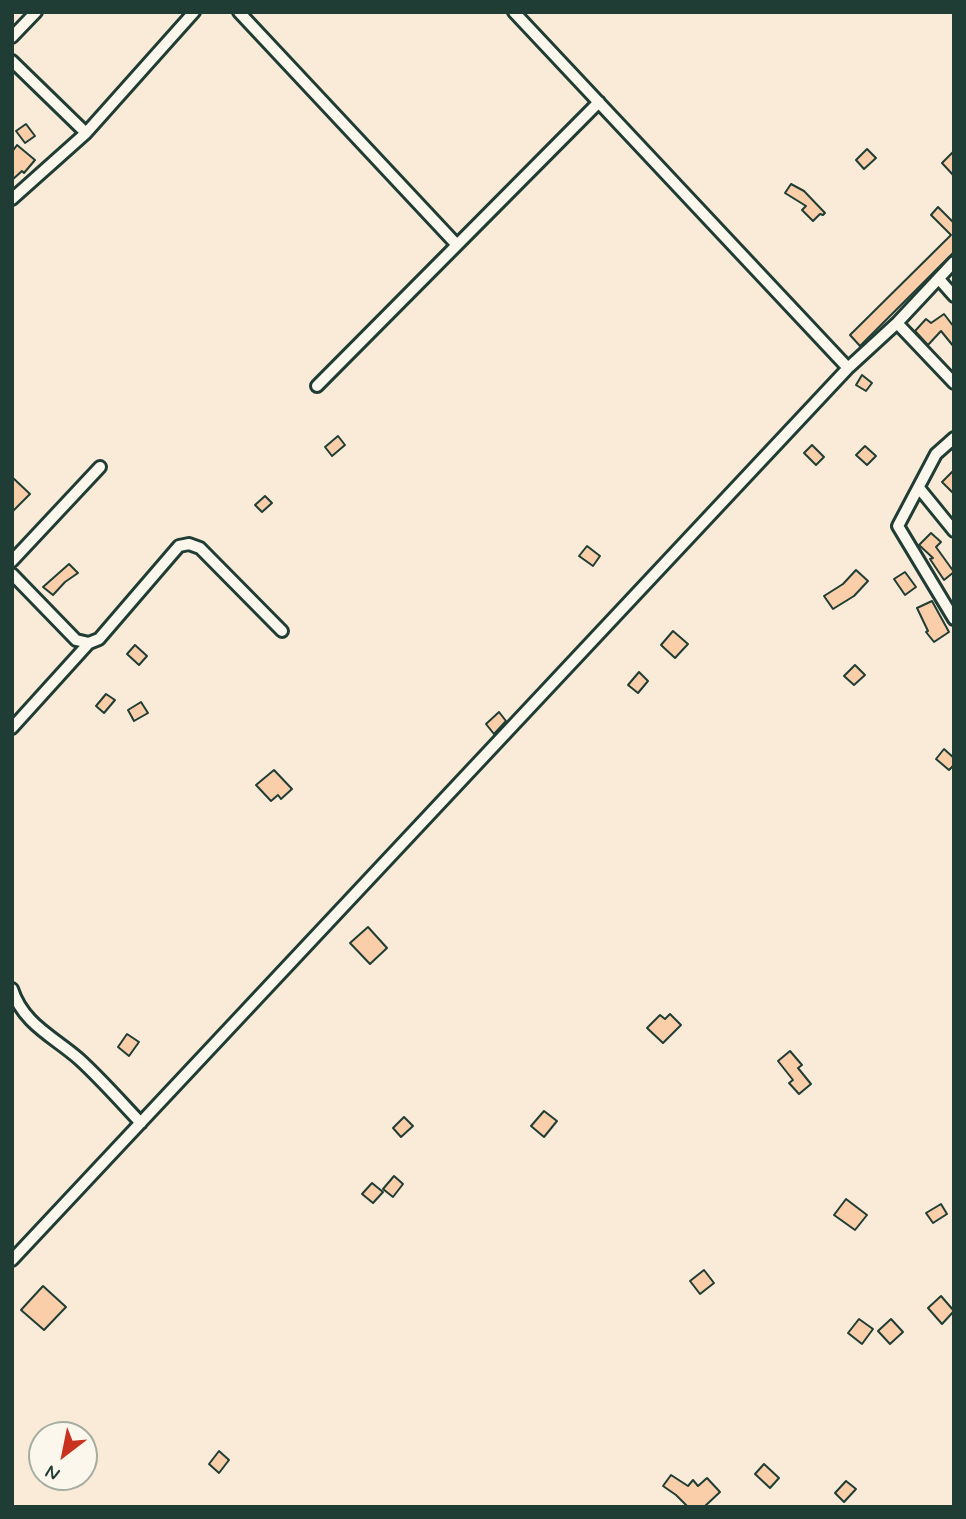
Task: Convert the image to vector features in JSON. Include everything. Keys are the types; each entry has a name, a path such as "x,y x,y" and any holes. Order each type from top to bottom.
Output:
{"street":[{"path":"12,37 36,12"},
{"path":"12,199 86,133 194,12"},
{"path":"239,12 457,245"},
{"path":"514,12 848,368"},
{"path":"12,61 86,133"},
{"path":"317,386 599,102"},
{"path":"12,1260 848,368 897,323 954,262"},
{"path":"939,279 954,296"},
{"path":"897,323 954,383"},
{"path":"954,438 936,454 898,526 954,620"},
{"path":"945,447 954,457"},
{"path":"12,561 100,467"},
{"path":"919,488 954,530"},
{"path":"12,728 89,643 99,639 179,546 189,544 200,548 282,631"},
{"path":"12,574 76,640 89,643"},
{"path":"12,989 16,1001 37,1028 79,1059 141,1123"}],"building":[{"path":"26,124 35,136 25,143 16,131"},
{"path":"17,145 35,160 24,173 22,171 12,180 12,152"},
{"path":"867,149 876,158 864,169 856,160"},
{"path":"954,151 954,176 942,163"},
{"path":"791,184 804,191 825,213 813,221 802,210 806,206 785,193"},
{"path":"938,207 954,223 954,252 860,346 850,335 951,235 931,215"},
{"path":"944,314 954,327 954,347 941,331 928,345 915,331 926,319 931,323"},
{"path":"862,375 872,383 866,391 856,385"},
{"path":"338,436 345,445 332,456 325,447"},
{"path":"812,445 824,457 816,465 804,453"},
{"path":"865,446 876,456 867,465 856,455"},
{"path":"954,470 954,494 942,482"},
{"path":"12,477 30,494 12,512"},
{"path":"265,496 272,503 262,512 255,505"},
{"path":"931,533 941,542 936,547 954,572 944,580 930,559 933,558 919,545"},
{"path":"587,546 600,556 593,566 579,556"},
{"path":"69,564 78,573 53,595 43,587"},
{"path":"856,570 868,581 854,596 833,609 824,596 843,584"},
{"path":"905,572 916,587 905,595 894,579"},
{"path":"932,601 949,632 934,642 926,632 928,631 917,608"},
{"path":"673,631 688,644 675,658 661,645"},
{"path":"135,645 147,656 139,665 127,654"},
{"path":"855,665 865,675 854,685 844,676"},
{"path":"639,672 648,681 638,693 628,685"},
{"path":"106,694 115,700 104,713 96,706"},
{"path":"141,702 148,713 134,721 128,710"},
{"path":"499,712 506,721 494,734 486,724"},
{"path":"944,749 954,758 954,765 949,770 936,759"},
{"path":"274,770 292,789 281,799 278,795 271,801 256,785"},
{"path":"368,927 387,948 370,964 350,943"},
{"path":"670,1014 681,1025 663,1043 647,1028 660,1015 665,1019"},
{"path":"127,1034 139,1042 129,1056 118,1047"},
{"path":"790,1051 802,1065 798,1068 811,1084 799,1094 789,1083 793,1080 778,1061"},
{"path":"544,1111 557,1121 544,1137 531,1126"},
{"path":"404,1117 413,1126 401,1137 393,1128"},
{"path":"394,1176 403,1184 393,1197 383,1189"},
{"path":"372,1183 383,1192 373,1203 362,1194"},
{"path":"846,1199 867,1215 855,1230 834,1215"},
{"path":"941,1204 947,1214 933,1223 926,1213"},
{"path":"704,1270 714,1283 700,1294 690,1281"},
{"path":"43,1286 66,1307 44,1330 21,1310"},
{"path":"941,1296 954,1311 942,1324 928,1308"},
{"path":"859,1319 873,1329 862,1344 848,1333"},
{"path":"891,1319 903,1332 890,1344 878,1331"},
{"path":"219,1451 229,1460 219,1473 209,1464"},
{"path":"764,1464 779,1478 770,1488 755,1474"},
{"path":"671,1475 688,1486 693,1480 698,1486 707,1478 720,1492 704,1507 688,1507 663,1486"},
{"path":"846,1481 856,1489 844,1502 835,1493"}]}
